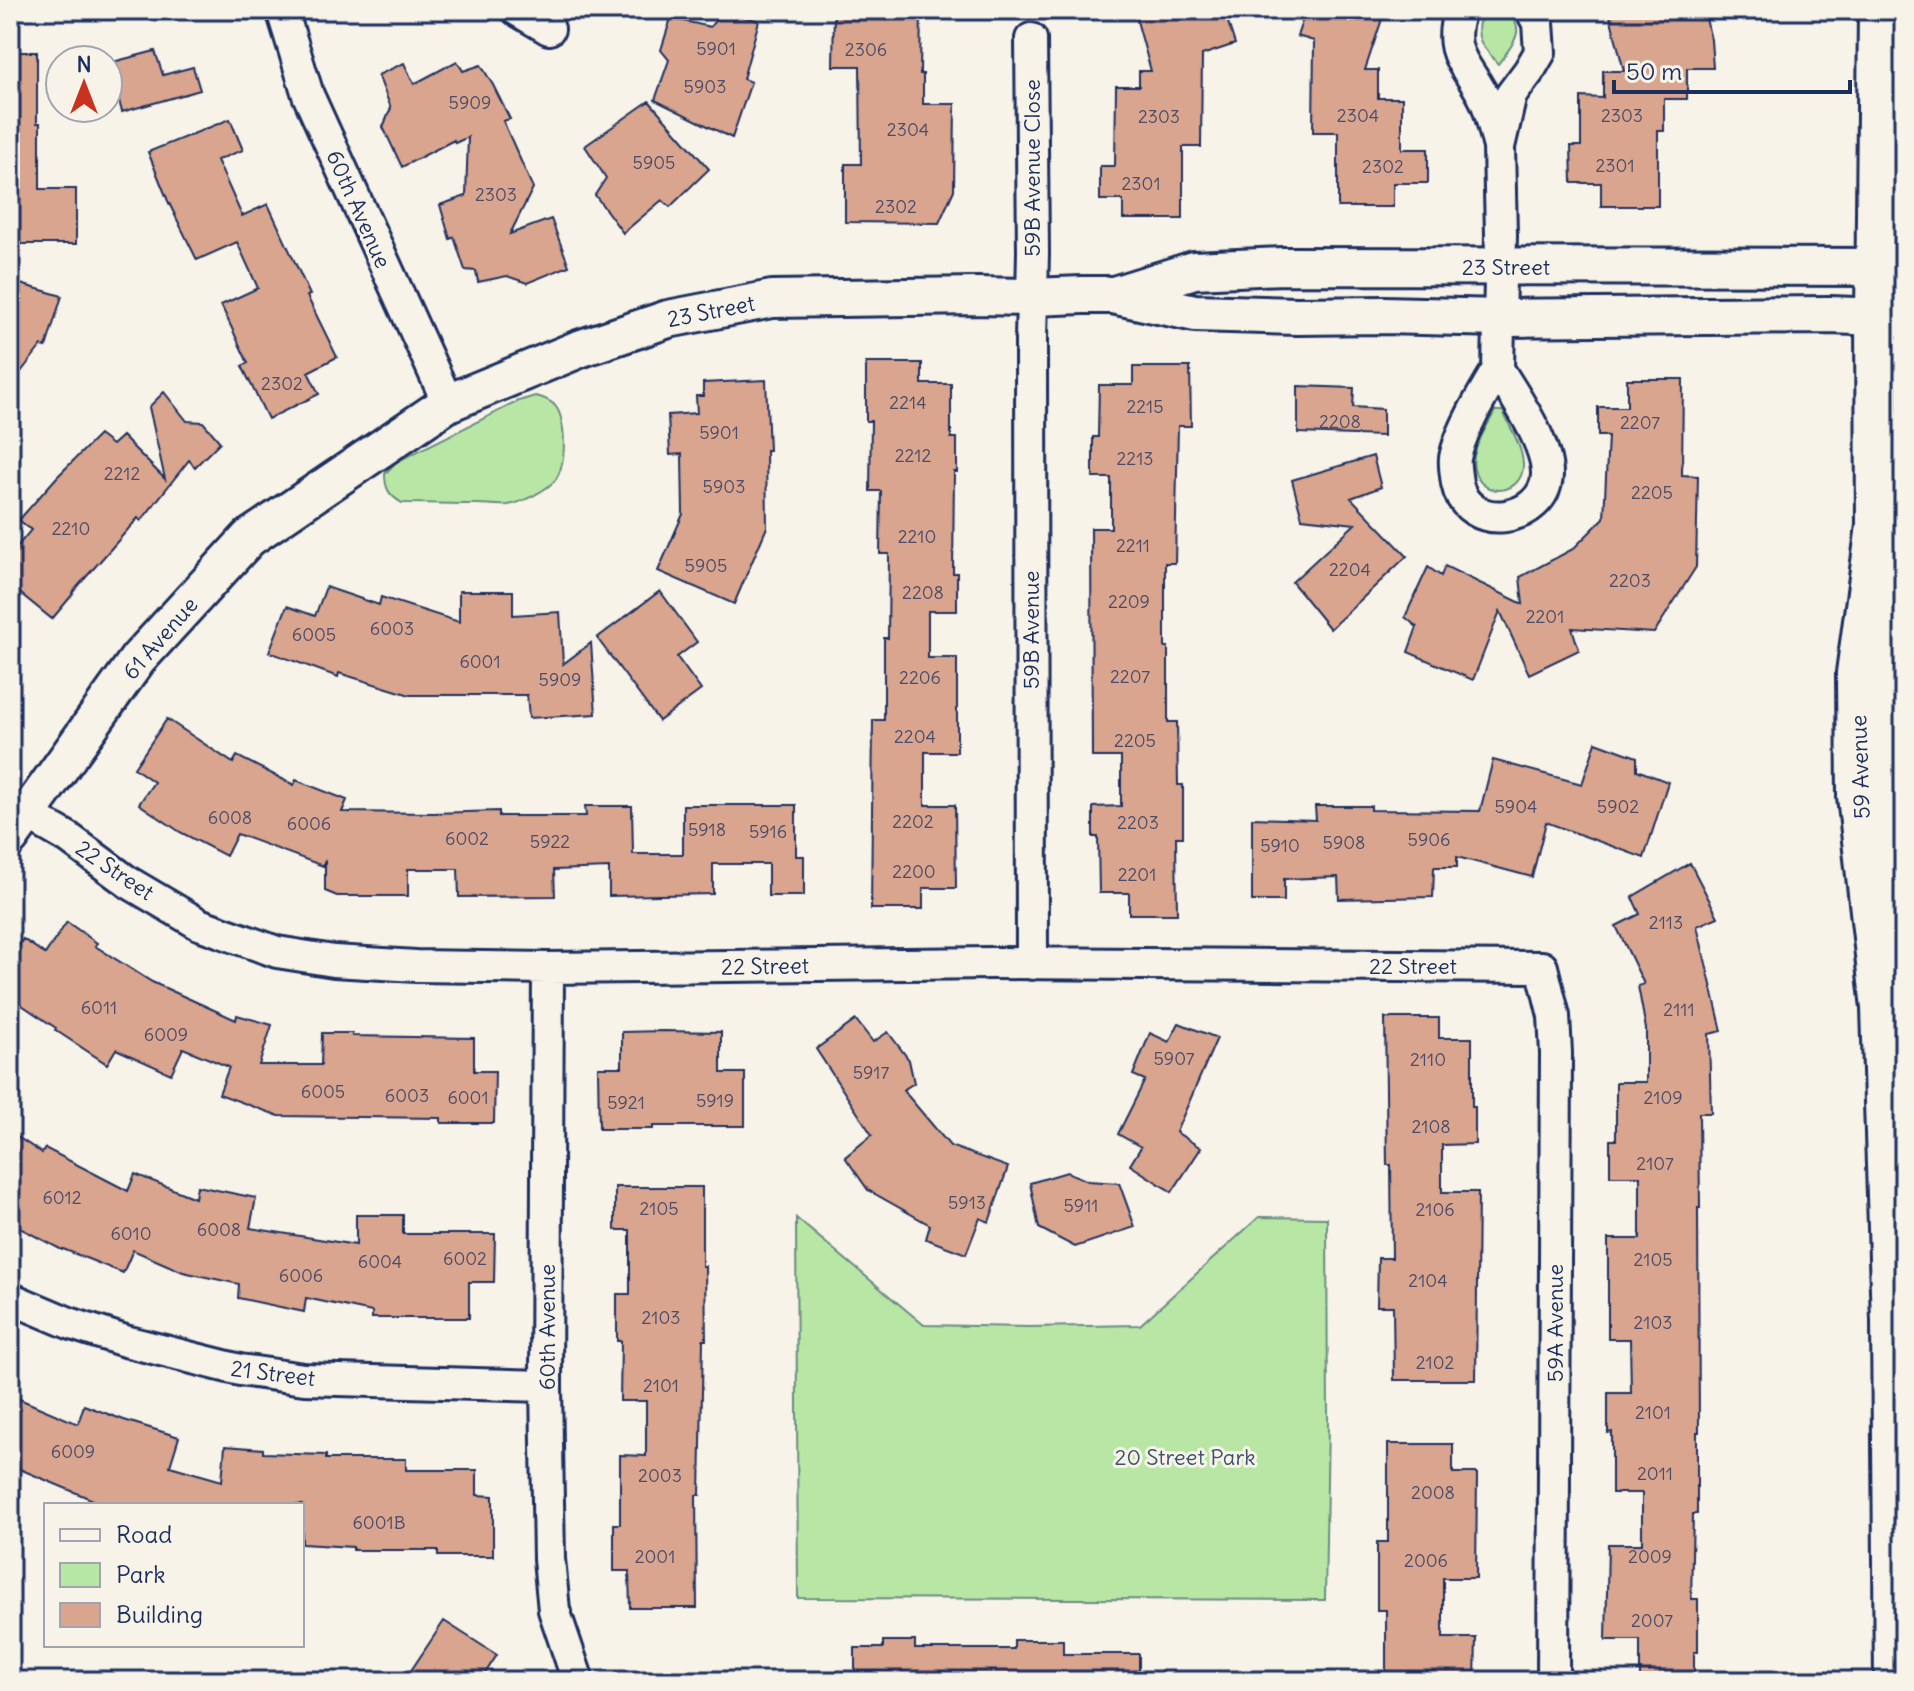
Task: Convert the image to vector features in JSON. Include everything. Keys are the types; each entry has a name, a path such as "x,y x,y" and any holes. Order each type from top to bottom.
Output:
{"main road":[{"name":"59 Avenue","path":"1880,10 1891,267 1890,318 1878,526 1858,673 1859,796 1883,1008 1893,1321 1896,1681"}],"street":[{"name":"60th Avenue","path":"282,10 308,95 448,403"},
{"path":"517,10 549,29"},
{"path":"1460,10 1455,26 1456,45 1462,64 1486,103 1499,147"},
{"path":"1498,369 1499,147 1511,95 1540,52 1538,23 1531,10"},
{"name":"59B Avenue Close","path":"1031,39 1032,297"},
{"name":"23 Street","path":"1112,295 1194,270 1283,266 1891,267"},
{"name":"23 Street","path":"345,472 448,403 579,349 668,319 772,299 1112,295 1195,313 1500,318 1830,315 1890,318"},
{"name":"59B Avenue","path":"1032,297 1032,964"},
{"name":"61 Avenue","path":"19,826 138,659 249,538 345,472"},
{"name":"22 Street","path":"19,826 67,837 128,882 199,924 277,952 334,961 548,968 1032,964 1542,967"},
{"name":"59A Avenue","path":"1542,967 1554,1016 1556,1053 1553,1681"},
{"name":"60th Avenue","path":"548,968 546,1386 549,1559 554,1610 578,1681"},
{"name":"21 Street","path":"10,1298 69,1323 125,1341 240,1370 304,1379 546,1386"}],"green space":[{"path":"1500,11 1510,16 1517,29 1513,43 1498,64 1482,45 1478,29 1479,22"},
{"path":"535,396 548,400 556,407 564,436 559,474 541,492 520,502 500,505 402,503 389,491 385,474 396,462"},
{"path":"1495,411 1503,411 1518,443 1523,464 1517,482 1502,490 1485,486 1478,479 1473,462"},
{"name":"20 Street Park","path":"1259,1217 1327,1218 1325,1600 798,1598 796,1218 924,1325 1029,1327 1140,1325"}],"building":[{"path":"834,10 921,10 923,104 955,104 954,190 939,223 845,222 845,164 861,164 860,66 833,66"},
{"path":"1134,10 1224,10 1235,44 1202,55 1201,147 1183,147 1183,219 1123,219 1123,200 1100,200 1100,166 1115,166 1116,86 1139,86 1139,71 1151,71"},
{"path":"1306,10 1385,10 1365,70 1378,70 1378,98 1402,98 1402,149 1428,149 1428,183 1393,183 1393,207 1338,207 1338,132 1313,132 1314,41 1297,36"},
{"path":"1636,10 1704,10 1713,68 1687,68 1687,99 1664,99 1664,131 1658,131 1658,206 1601,206 1601,183 1572,183 1571,146 1581,146 1581,97 1603,98 1603,71 1624,71 1610,16"},
{"path":"719,16 741,16 759,21 743,79 751,82 732,138 655,100 669,60 661,50 671,18 710,27"},
{"path":"155,51 163,75 193,67 200,90 124,111 124,59"},
{"path":"10,52 37,52 40,189 76,189 76,244 10,244"},
{"path":"457,61 463,71 481,65 493,85 510,119 503,121 533,188 510,234 551,219 569,266 527,283 507,276 478,282 476,271 465,270 454,237 450,239 440,205 466,196 468,137 455,143 454,140 402,167 383,127 391,108 378,75 404,63 414,84"},
{"path":"649,101 709,169 670,207 662,200 623,233 595,195 606,178 585,146"},
{"path":"230,119 243,150 217,160 242,216 268,204 337,357 308,372 319,394 268,419 242,366 248,363 221,305 258,288 237,242 197,260 148,152"},
{"path":"10,281 62,296 46,347 41,346 10,386"},
{"path":"866,363 922,363 922,384 951,384 951,438 957,438 953,573 957,573 957,611 928,611 928,658 957,658 957,752 925,752 925,805 955,805 956,888 923,888 923,909 871,909 873,720 884,720 884,638 888,638 889,554 880,554 881,491 870,491 871,421 866,421"},
{"path":"1133,367 1190,367 1191,426 1178,426 1175,563 1165,563 1168,722 1177,722 1178,785 1183,785 1183,837 1176,837 1177,914 1129,914 1129,893 1099,893 1098,837 1093,837 1093,807 1121,806 1121,757 1092,757 1091,528 1111,528 1111,478 1093,478 1093,437 1098,437 1099,385 1133,385"},
{"path":"1627,379 1683,379 1682,475 1698,476 1696,567 1654,633 1572,628 1579,650 1529,674 1500,611 1473,680 1408,652 1417,627 1405,617 1428,567 1441,576 1445,566 1523,604 1520,577 1573,549 1604,518 1608,436 1598,436 1598,407 1627,407"},
{"path":"766,380 769,450 766,450 767,527 734,604 658,571 683,514 682,454 670,455 668,415 697,413 696,396 703,396 703,383"},
{"path":"1298,386 1354,388 1353,407 1383,409 1383,436 1298,433"},
{"path":"164,392 187,421 203,422 220,442 195,467 189,460 141,521 138,518 52,619 10,585 10,555 31,530 19,520 99,435 112,445 122,436 165,479 149,407"},
{"path":"1373,456 1381,487 1351,498 1407,556 1330,629 1292,582 1355,524 1302,518 1292,480"},
{"path":"326,587 379,605 381,597 459,622 459,591 513,591 513,615 560,612 563,664 591,643 596,714 529,718 527,695 410,695 339,673 338,677 269,652 287,606 315,616"},
{"path":"660,591 697,642 677,657 701,690 659,721 597,638"},
{"path":"167,719 233,763 237,756 294,785 296,780 347,800 342,812 499,811 499,816 586,816 585,806 632,806 633,854 683,854 683,805 796,805 796,856 804,856 804,896 768,896 768,864 713,864 713,894 609,896 609,868 554,870 555,896 459,897 458,869 408,869 408,896 337,896 325,891 325,860 323,866 237,834 226,856 180,832 139,804 154,782 134,768"},
{"path":"1596,742 1637,757 1637,770 1668,782 1644,858 1546,822 1532,877 1457,857 1457,867 1434,867 1433,897 1339,899 1338,877 1284,879 1284,901 1252,901 1252,818 1316,820 1315,806 1480,811 1493,760 1582,784"},
{"path":"1690,863 1718,917 1697,926 1722,1031 1709,1034 1711,1113 1699,1113 1699,1432 1691,1599 1698,1599 1698,1652 1694,1652 1694,1681 1640,1681 1640,1640 1606,1640 1608,1544 1642,1544 1642,1493 1612,1493 1612,1432 1608,1433 1608,1393 1631,1393 1630,1339 1608,1339 1608,1239 1640,1239 1640,1176 1610,1176 1610,1140 1616,1140 1616,1082 1646,1082 1646,1029 1638,986 1644,984 1616,926 1640,914 1632,897"},
{"path":"67,922 97,943 95,946 152,982 236,1020 237,1015 272,1025 259,1065 321,1065 322,1033 474,1038 474,1071 495,1071 494,1123 441,1123 441,1118 279,1116 219,1094 229,1067 183,1048 171,1074 116,1049 107,1064 10,997 10,959 23,939 45,954"},
{"path":"1385,1018 1439,1018 1439,1038 1472,1038 1475,1144 1442,1145 1442,1192 1478,1192 1476,1380 1394,1380 1393,1306 1377,1306 1378,1258 1392,1258"},
{"path":"856,1020 873,1042 888,1032 909,1060 914,1083 903,1090 950,1146 1008,1167 989,1222 980,1218 966,1254 926,1239 930,1225 868,1190 845,1157 872,1135 816,1049"},
{"path":"1179,1023 1217,1038 1176,1132 1201,1148 1172,1192 1130,1165 1141,1147 1118,1134 1145,1080 1133,1075 1150,1033 1169,1042"},
{"path":"622,1032 721,1032 721,1073 745,1073 745,1126 599,1129 598,1067 622,1067"},
{"path":"10,1132 42,1153 45,1148 128,1191 135,1174 195,1198 197,1186 256,1198 250,1228 356,1245 356,1215 403,1215 403,1234 495,1234 494,1282 469,1282 469,1318 372,1318 372,1312 306,1298 304,1312 238,1298 239,1284 183,1272 133,1250 123,1273 62,1250 10,1223"},
{"path":"1067,1172 1088,1181 1119,1183 1135,1227 1075,1247 1039,1228 1030,1183"},
{"path":"615,1187 702,1187 706,1340 703,1340 700,1495 696,1495 697,1608 630,1608 629,1571 614,1571 614,1524 620,1524 620,1455 646,1456 646,1401 620,1401 621,1341 617,1341 617,1294 630,1294 630,1230 615,1230"},
{"path":"10,1395 78,1424 84,1405 179,1437 170,1466 222,1481 225,1446 263,1449 263,1453 326,1455 326,1459 406,1459 406,1470 477,1470 477,1495 493,1496 493,1556 438,1556 438,1550 353,1550 353,1547 304,1544 304,1503 100,1503 10,1465"},
{"path":"1388,1444 1453,1444 1453,1473 1477,1473 1476,1578 1443,1578 1443,1638 1476,1638 1475,1681 1419,1681 1419,1673 1386,1673 1386,1610 1377,1610 1377,1542 1388,1542"},
{"path":"444,1621 497,1655 480,1681 404,1681"},
{"path":"1014,1640 1063,1640 1063,1654 1139,1654 1139,1681 855,1681 855,1648 883,1648 883,1641 915,1641 915,1649 1014,1649"}]}
